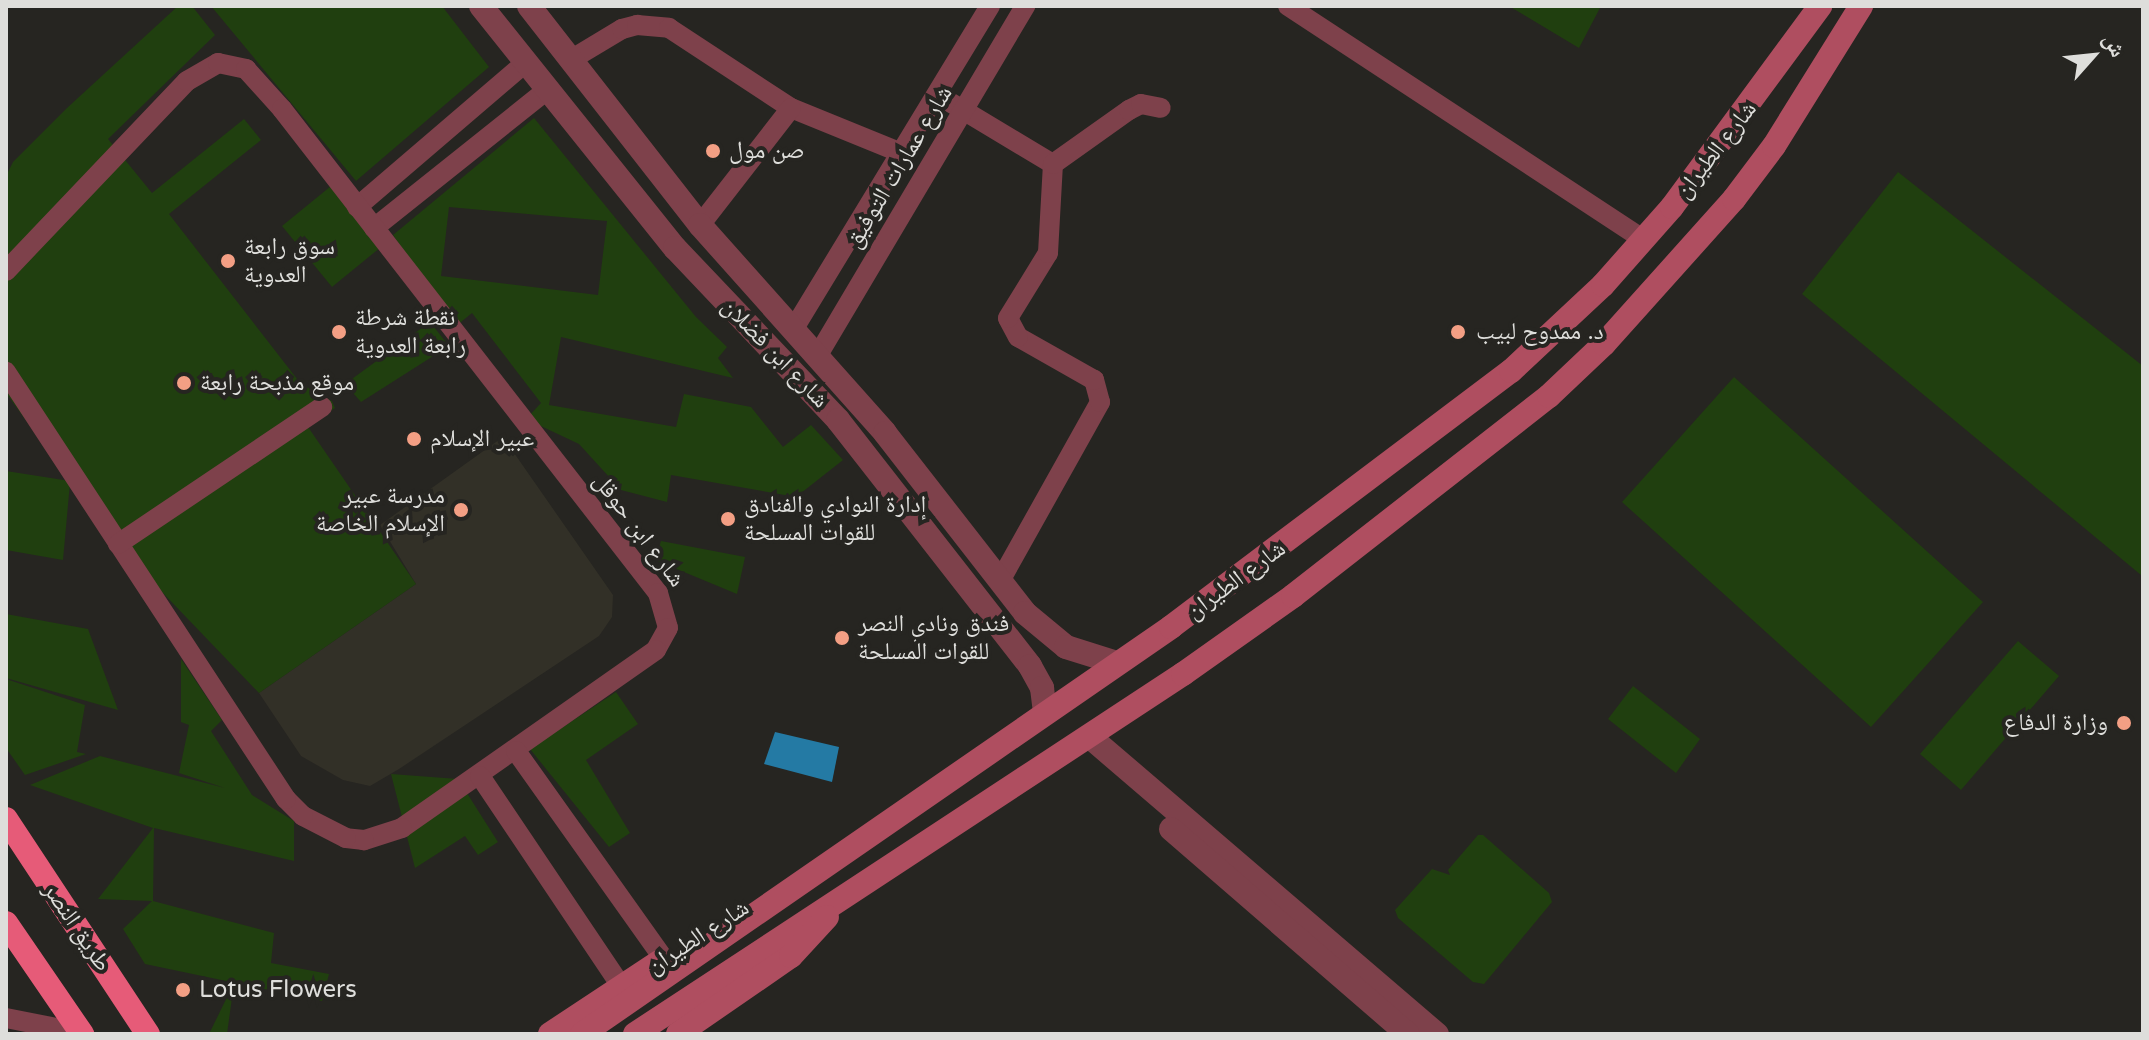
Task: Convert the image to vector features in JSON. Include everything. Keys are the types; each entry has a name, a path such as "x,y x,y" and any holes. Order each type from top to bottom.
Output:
{"highway":[{"name":"طريق النصر","path":"6,819 148,1034"},
{"path":"6,923 82,1034"}],"main road":[{"name":"شارع الطيران","path":"550,1034 759,897 807,882 1348,498 1511,371 1603,285 1643,239 1744,115 1820,6"},
{"name":"شارع الطيران","path":"678,1034 791,956 823,924 834,904 1083,741 1293,596 1494,440 1604,344 1734,199 1774,146 1861,6"},
{"path":"582,1034 807,882"},
{"path":"635,1034 834,904"}],"street":[{"name":"شارع ابن فضلان","path":"481,6 675,248 838,420 1030,666 1042,688 1045,713"},
{"name":"شارع ابن فضلان","path":"529,6 700,225 818,355 1000,581 1051,637 1082,654 1117,663"},
{"name":"شارع عمارات التوفيق","path":"793,330 990,6"},
{"name":"شارع عمارات التوفيق","path":"818,355 1025,6"},
{"path":"1288,6 1643,239"},
{"path":"572,59 622,29 653,24 669,28 791,108 902,153"},
{"path":"357,207 526,62"},
{"name":"شارع ابن حوقل","path":"6,271 187,81 218,63 246,69 258,79 658,593 667,612 668,628 656,650 402,828 364,840 346,838 303,816 286,799 6,372"},
{"path":"374,228 548,89"},
{"path":"938,95 1053,164"},
{"path":"1053,164 1129,110 1141,104 1161,108"},
{"path":"700,225 791,108"},
{"path":"1000,581 1100,402 1094,380 1018,337 1008,318 1048,253 1053,164"},
{"path":"118,544 322,407"},
{"path":"1030,666 1050,658 1051,637"},
{"path":"1083,741 1408,1034"},
{"path":"516,751 664,959"},
{"path":"480,776 622,987"},
{"path":"1156,805 1437,1034"},
{"path":"6,1018 82,1034"}],"shaded area":[{"path":"503,437 613,595 612,617 599,636 399,769 370,786 343,780 301,756 259,693 416,584 380,525"}],"green space":[{"path":"178,6 192,6 215,35 108,139 152,193 244,119 261,140 169,214 301,384 332,401 335,408 308,427 416,584 259,693 115,543 70,483 63,560 6,550 6,471 70,481 6,393 6,176 13,162 67,108"},
{"path":"211,6 442,6 489,67 356,181"},
{"path":"1509,6 1601,6 1579,48"},
{"path":"534,118 696,317 727,347 718,358 733,378 561,337 549,405 676,427 684,394 751,407 783,447 811,425 843,460 796,497 671,475 667,502 621,490 579,444 526,419 541,403 472,313 456,326 393,235","holes":["449,207 607,221 598,295 441,276"]},
{"path":"1898,172 2143,366 2141,575 1802,294"},
{"path":"331,186 381,247 332,287 282,226"},
{"path":"430,322 449,346 361,402 345,384"},
{"path":"1734,377 1983,602 1871,727 1622,502"},
{"path":"661,541 745,557 737,594 655,560"},
{"path":"6,614 88,629 118,710 6,678"},
{"path":"2018,641 2059,676 1961,790 1920,754"},
{"path":"181,659 222,720 211,731 252,795 294,821 294,861 154,828 153,901 274,933 271,963 329,974 322,1001 145,964 123,929 152,901 98,899 153,828 30,785 100,756 225,788 179,773 189,725 181,722"},
{"path":"6,679 85,705 77,752 86,754 25,775 6,748"},
{"path":"1633,686 1700,739 1676,773 1608,719"},
{"path":"616,692 638,724 586,760 630,833 609,847 530,749"},
{"path":"391,774 458,779 498,842 478,855 465,836 415,868"},
{"path":"1478,835 1483,835 1549,893 1552,902 1484,984 1473,982 1398,918 1395,910 1432,869 1450,875 1448,870"},
{"path":"234,983 227,1034 209,1034"}],"water":[{"path":"775,732 839,747 832,782 764,764"}],"place":[{"name":"صن مول","path":"713,151"},
{"name":"سوق رابعة العدوية","path":"228,261"},
{"name":"نقطة شرطة رابعة العدوية","path":"339,332"},
{"name":"د. ممدوح لبيب","path":"1458,332"},
{"name":"موقع مذبحة رابعة","path":"184,383"},
{"name":"عبير الإسلام","path":"414,439"},
{"name":"مدرسة عبير الإسلام الخاصة","path":"461,510"},
{"name":"إدارة النوادي والفنادق للقوات المسلحة","path":"728,519"},
{"name":"فندق ونادي النصر للقوات المسلحة","path":"842,638"},
{"name":"وزارة الدفاع","path":"2124,723"},
{"name":"Lotus Flowers","path":"183,990"}]}
